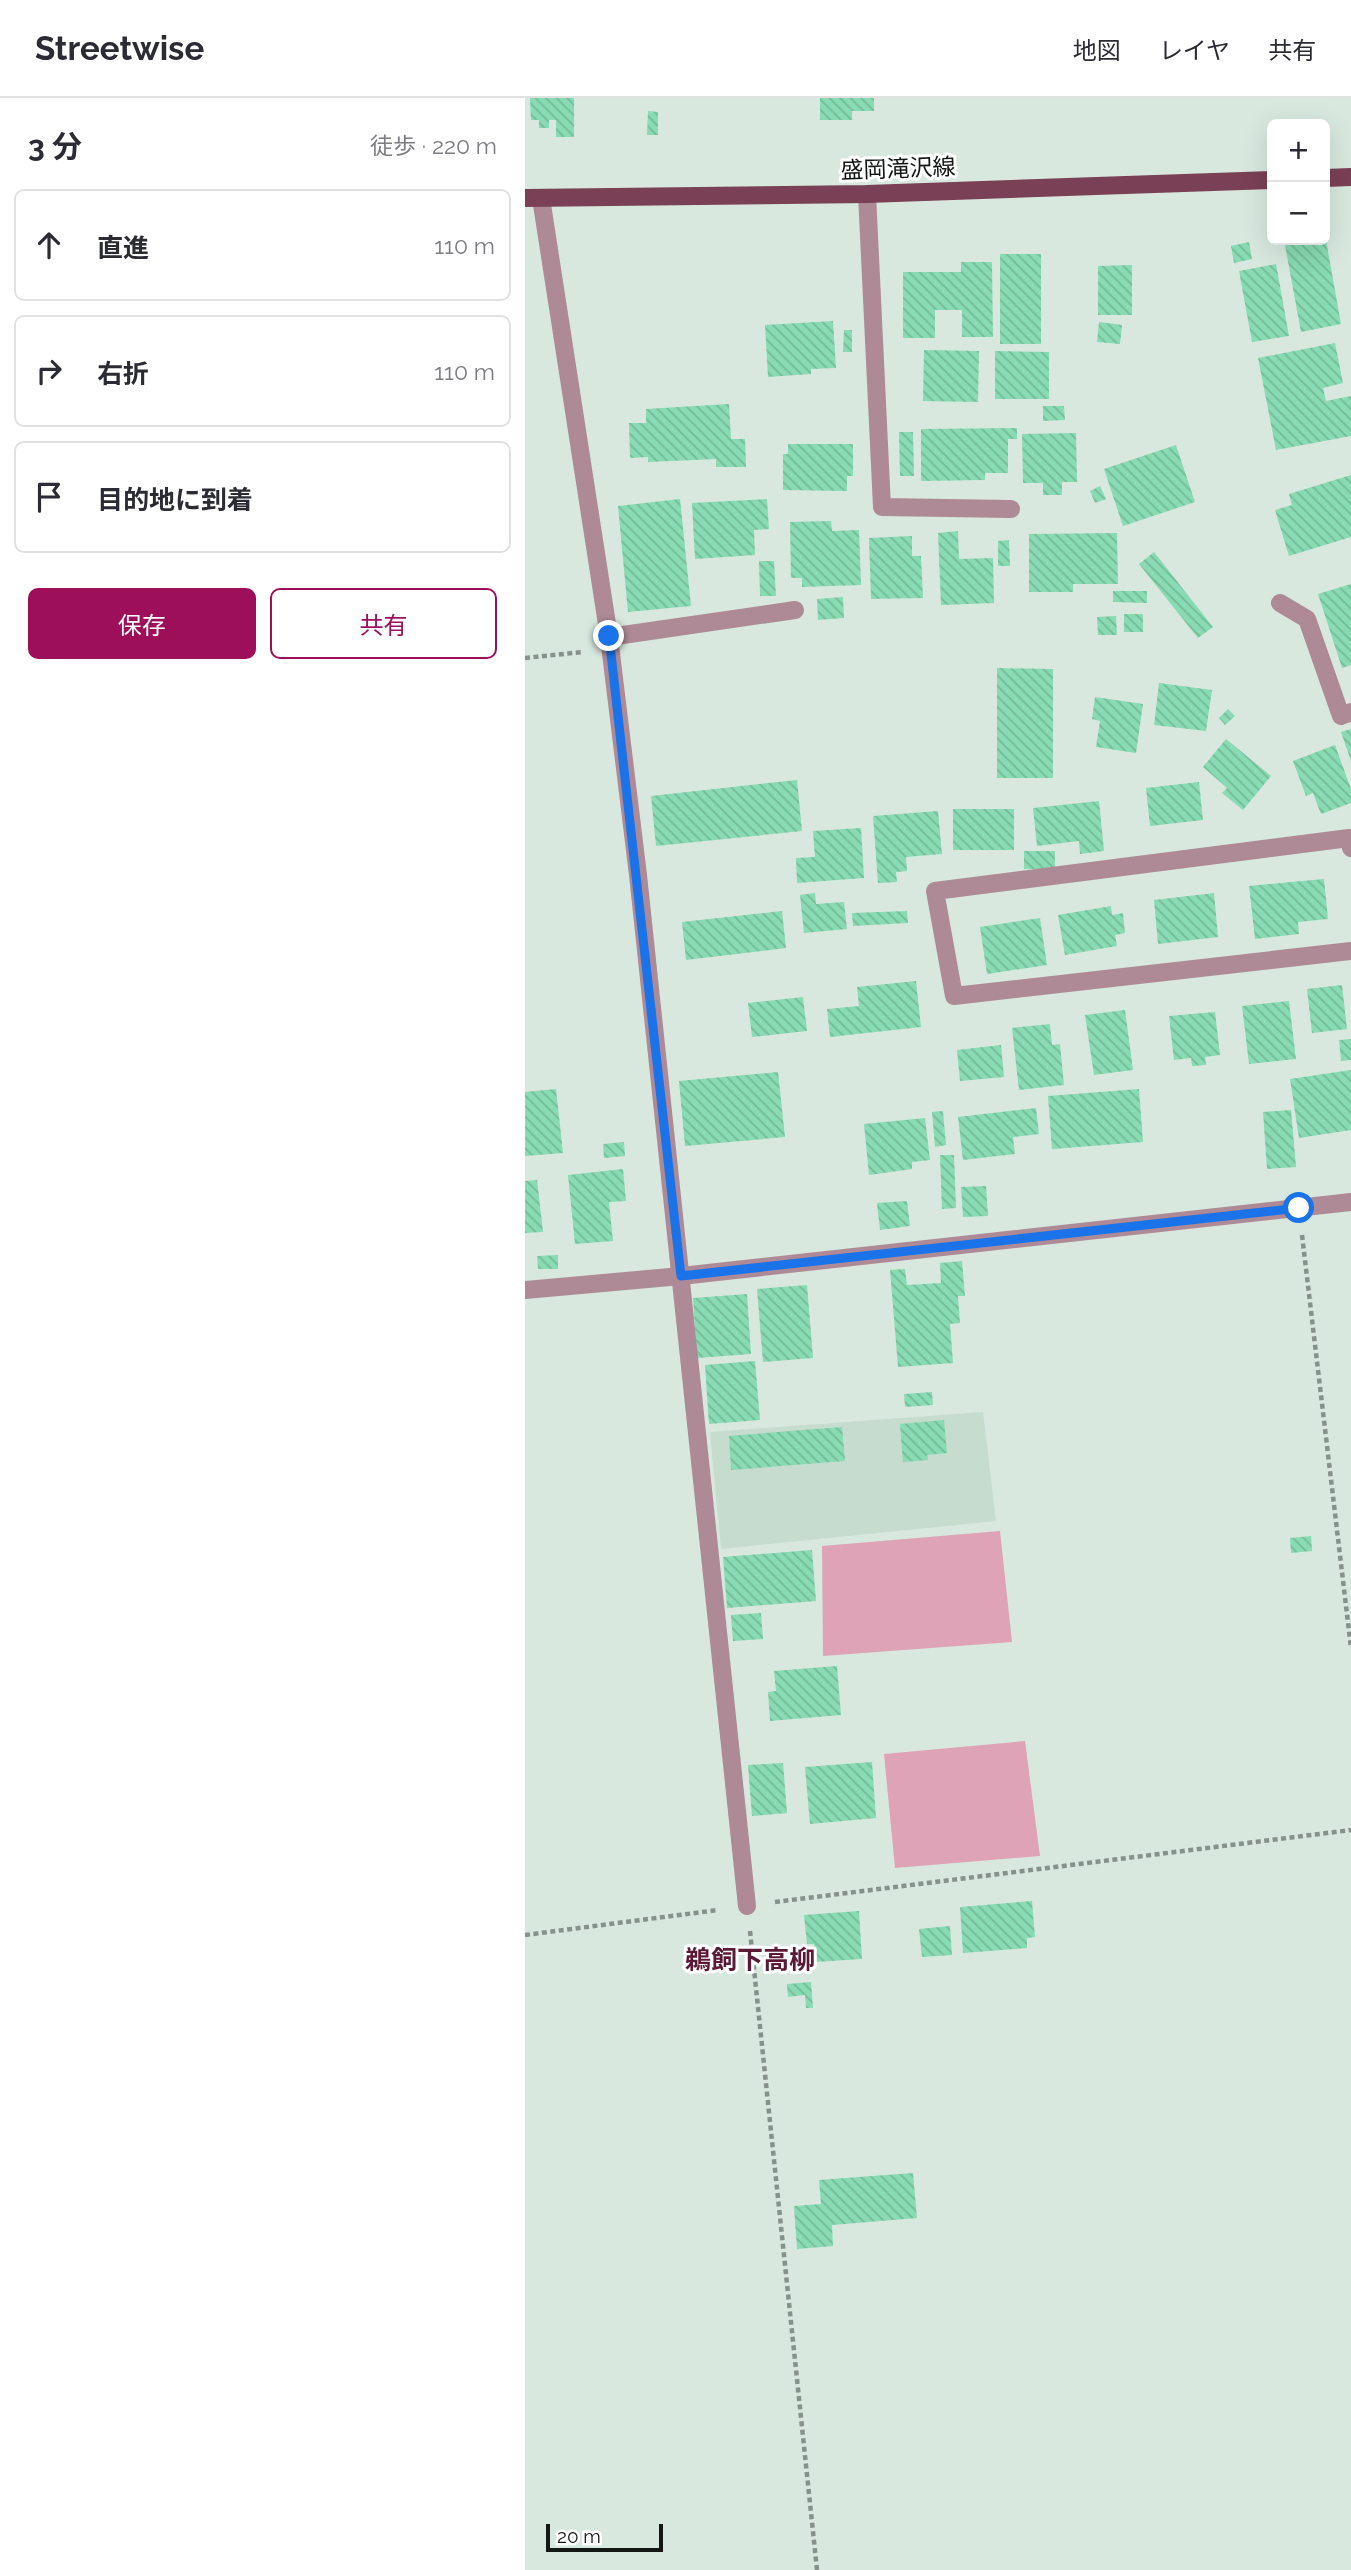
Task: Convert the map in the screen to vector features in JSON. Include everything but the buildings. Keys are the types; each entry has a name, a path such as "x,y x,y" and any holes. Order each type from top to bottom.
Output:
{"main road":[{"path":"1330,178 1351,177"},
{"name":"盛岡滝沢線","path":"533,198 867,194 1267,180"}],"street":[{"path":"867,194 882,508 1011,509"},
{"path":"533,198 610,643 638,875 747,1906"},
{"path":"1280,603 1307,619 1342,716 1351,712"},
{"path":"610,643 795,610"},
{"path":"1351,848 1349,838 936,891 954,996 1351,951"},
{"path":"525,1290 681,1276 1351,1202"}],"path":[{"path":"525,659 610,643"},
{"path":"1299,1208 1351,1648"},
{"path":"525,1935 1351,1830"},
{"path":"747,1906 817,2570"}],"shaded area":[{"path":"983,1412 996,1521 721,1549 710,1432"},
{"path":"1000,1531 1012,1642 823,1656 822,1546"},
{"path":"1025,1741 1040,1856 895,1868 884,1754"}],"district":[{"name":"鵜飼下高柳","path":"750,1960"}],"route":[{"path":"609,636 681,1276 1299,1208"}]}
